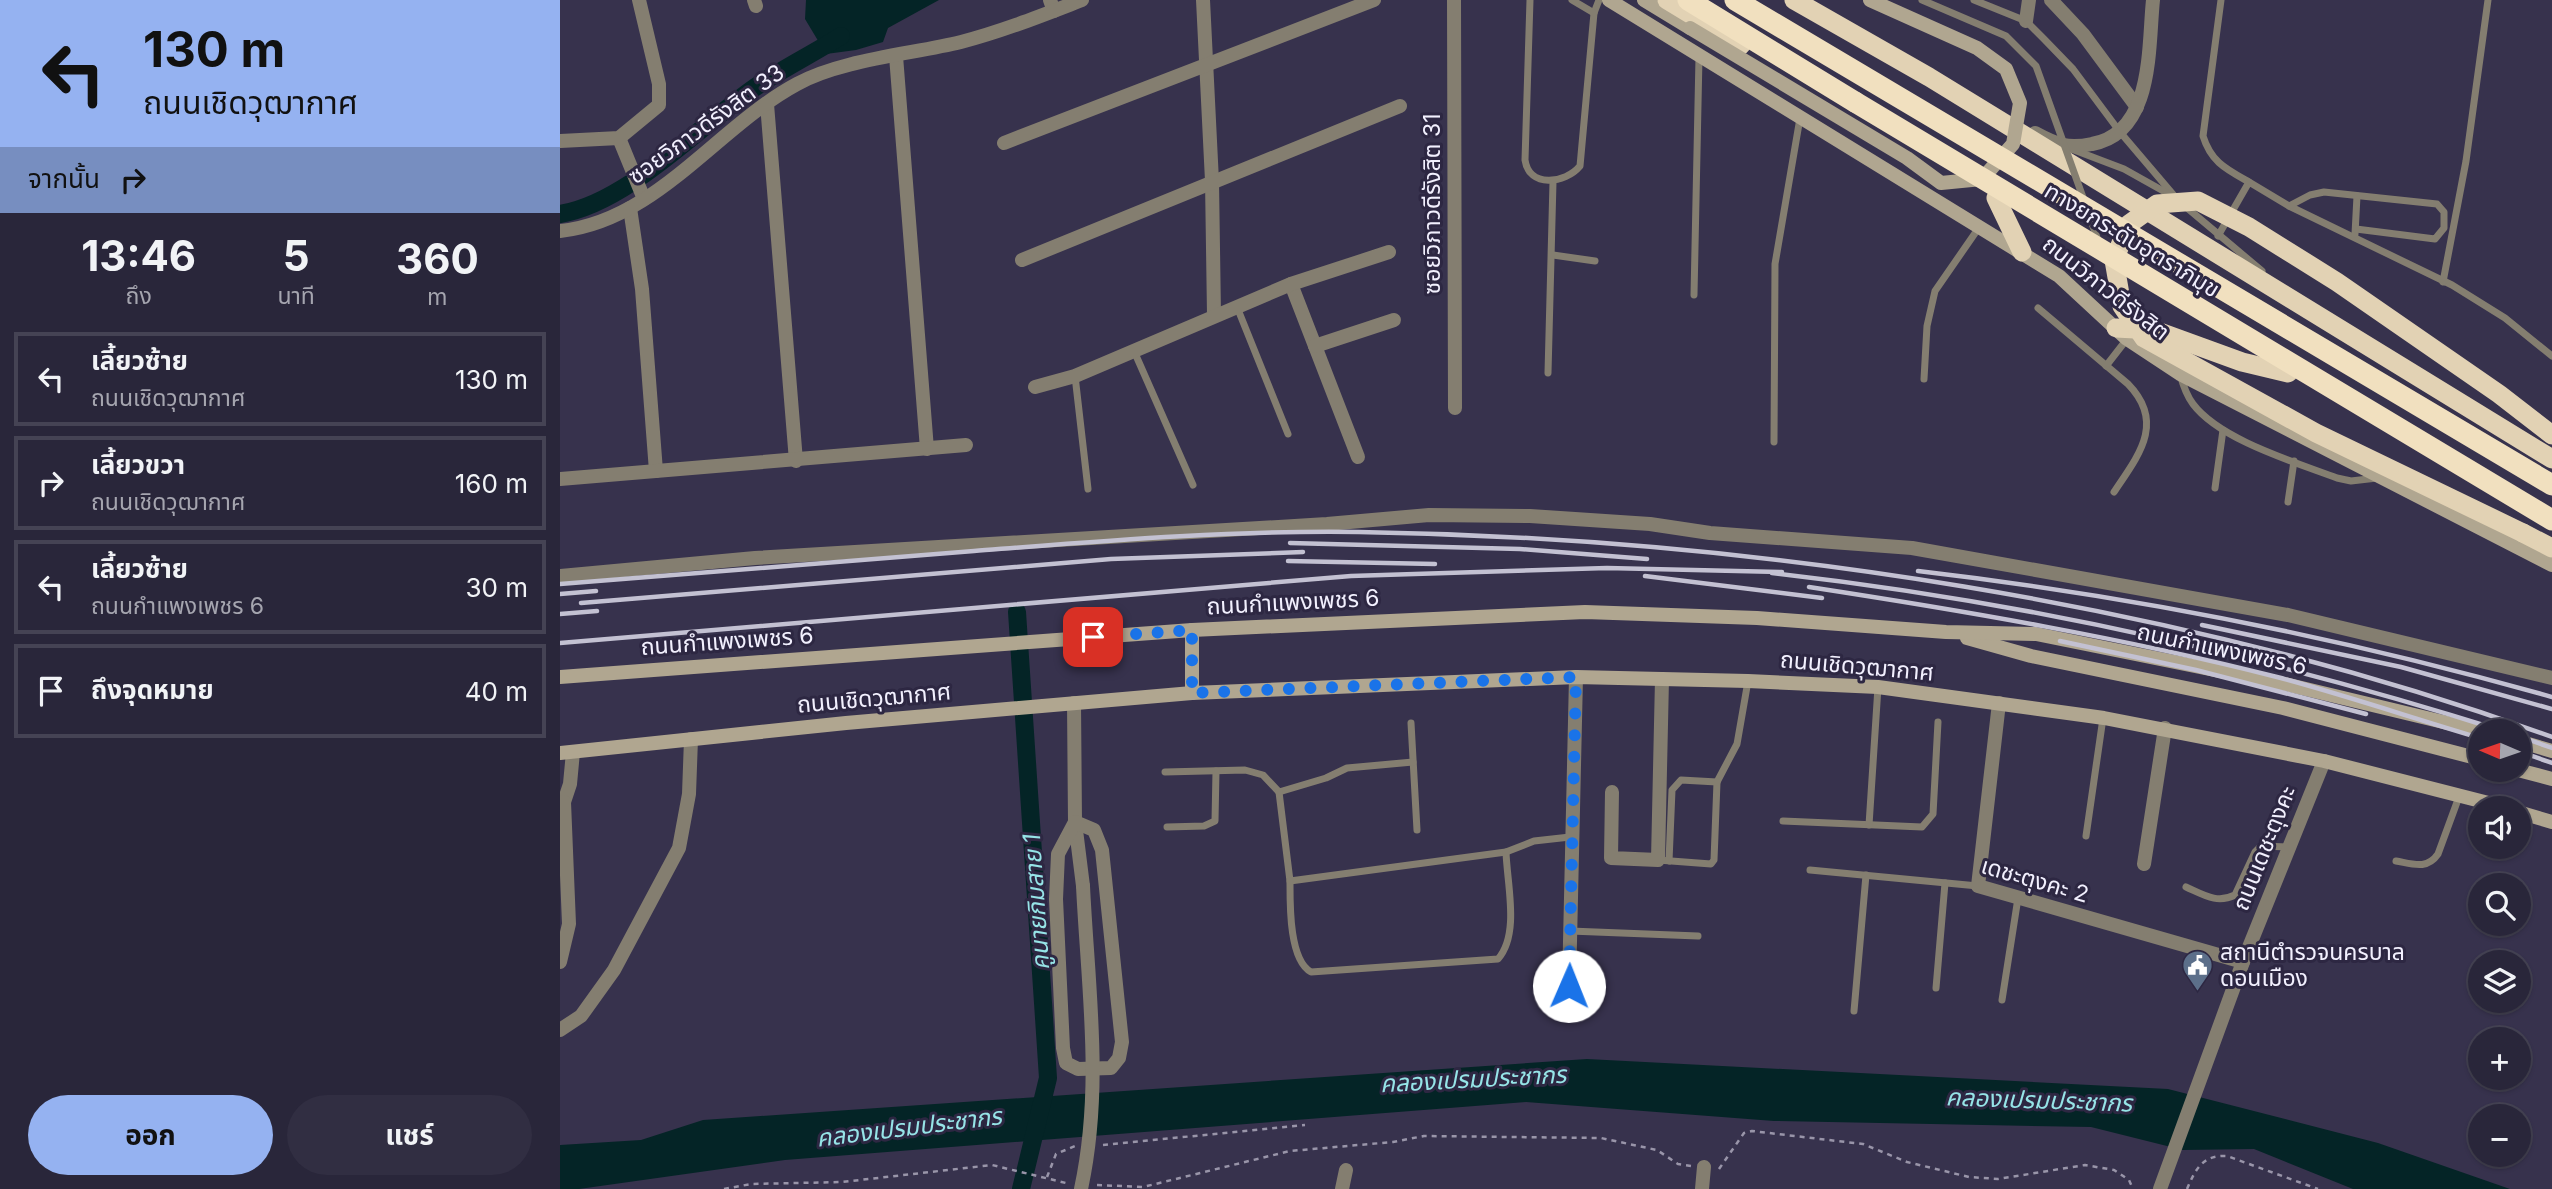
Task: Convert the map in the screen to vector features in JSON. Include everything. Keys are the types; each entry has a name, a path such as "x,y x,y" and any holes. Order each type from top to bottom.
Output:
{"highway":[{"name":"ถนนวิภาวดีรังสิต","path":"1667,0 2552,529"},
{"name":"ทางยกระดับอุตราภิมุข","path":"1688,0 2405,435 2552,520"},
{"name":"ทางยกระดับอุตราภิมุข","path":"1735,0 2552,485"},
{"path":"1794,0 1929,77 2552,459"},
{"path":"1996,198 2022,252"},
{"path":"2552,435 2499,394 2337,282 2249,227 2198,201 2157,204 2129,224 2114,260 2122,306 2144,338 2316,433 2552,548"},
{"path":"2122,334 2154,330 2242,362 2288,373"}],"main road":[{"name":"ถนนวิภาวดีรังสิต","path":"1609,0 2059,276 2122,334 2180,374 2552,565"},
{"path":"1644,0 1907,158 1941,183 1982,179 2013,144 2020,103 2006,69 1977,48 1870,0"},
{"name":"ถนนกำแพงเพชร 6","path":"560,677 1192,630 1585,612 1757,618 1946,632 2036,634 2289,685 2468,728"},
{"path":"1192,630 1192,693"},
{"name":"ถนนกำแพงเพชร 6","path":"1946,632 2031,656 2283,708 2468,756"},
{"name":"ถนนเชิดวุฒากาศ","path":"567,752 1009,708 1192,693 1576,677 1748,681 1878,687 2104,718 2323,761 2468,797"},
{"path":"2531,745 2552,751"},
{"path":"2531,773 2552,779"},
{"path":"2531,816 2552,822"}],"street":[{"path":"622,145 659,105 659,84 639,0"},
{"name":"ซอยวิภาวดีรังสิต 33","path":"560,231 586,226 630,208 642,194 797,84 820,74 963,41 1052,5 1082,0"},
{"path":"1203,0 1212,181 1214,315"},
{"path":"1004,143 1374,0"},
{"name":"ซอยวิภาวดีรังสิต 31","path":"1454,0 1455,408"},
{"path":"2026,21 2029,0"},
{"path":"2051,0 2083,34 2137,107"},
{"path":"1929,77 2043,137 2070,148 2101,143 2119,132 2137,107 2143,86 2153,0"},
{"path":"896,56 927,449"},
{"path":"767,104 796,461"},
{"path":"1022,260 1399,106"},
{"path":"560,141 622,145"},
{"path":"622,145 642,194"},
{"path":"630,208 642,289 656,471"},
{"path":"1035,387 1075,376 1291,284 1389,252"},
{"path":"1291,284 1358,457"},
{"path":"1315,346 1394,320"},
{"path":"560,479 966,445"},
{"path":"560,576 755,558 1327,524 1429,515 1530,516 1650,524 1710,533 1959,554 2288,614 2552,678"},
{"path":"1569,986 1570,837 1576,677"},
{"path":"1612,792 1611,858 1663,860 1662,679"},
{"path":"1074,703 1075,822 1083,886 1095,1075 1087,1159 1076,1186"},
{"path":"1978,886 1999,703"},
{"path":"2144,864 2165,728"},
{"path":"560,1030 581,1016 614,970 679,848 689,793 691,739"},
{"path":"560,962 569,924 562,803 570,785 567,752"},
{"name":"ถนนเดชะตุงคะ","path":"2160,1189 2243,962 2323,761"},
{"path":"1075,822 1094,830 1102,850 1122,1042 1119,1058 1111,1068 1078,1069 1066,1063 1063,1048 1056,899 1058,855 1075,822"},
{"name":"เดชะตุงคะ 2","path":"1978,886 2243,962"},
{"path":"1702,1189 1704,1167"},
{"path":"1342,1189 1346,1170"}],"lane":[{"path":"1530,0 1525,160 1527,170 1533,176 1553,181 1573,175 1580,166 1594,13 1599,0"},
{"path":"1572,0 1594,13"},
{"path":"1923,0 2006,36 2036,66 2122,306"},
{"path":"1974,0 2026,21 2073,69 2119,132 2178,200 2218,236 2312,310"},
{"path":"2221,0 2203,136 2207,151 2217,164 2289,206 2443,282 2505,318 2552,356"},
{"path":"2443,282 2466,161 2488,0"},
{"path":"1695,295 1699,57"},
{"path":"1774,442 1775,264 1800,117"},
{"path":"2070,148 2124,169 2178,200"},
{"path":"1549,373 1553,181"},
{"path":"2218,236 2249,182"},
{"path":"2289,206 2310,195 2324,192 2437,204 2442,207 2445,220 2442,234 2435,239 2356,229"},
{"path":"2354,238 2357,196"},
{"path":"1924,379 1927,326 1935,291 1980,226"},
{"path":"1553,255 1595,261"},
{"path":"1236,306 1288,434"},
{"path":"2038,308 2138,393 2147,415 2144,446 2114,492"},
{"path":"2106,366 2122,334"},
{"path":"1134,351 1193,485"},
{"path":"2180,374 2195,407 2223,430 2294,461 2351,481 2381,478"},
{"path":"1075,376 1088,489"},
{"path":"2216,488 2223,430"},
{"path":"2288,502 2294,461"},
{"path":"1717,782 1681,780 1672,790 1663,860 1711,864 1714,860 1717,782 1737,744 1748,681"},
{"path":"1869,825 1878,687"},
{"path":"2087,836 2104,718"},
{"path":"1783,821 1922,827 1929,822 1933,814 1938,722"},
{"path":"1411,723 1417,830"},
{"path":"1279,792 1326,778 1347,768 1413,762"},
{"path":"1167,827 1204,827 1215,821 1216,771"},
{"path":"1165,772 1256,772 1263,775 1279,792 1296,948 1303,968 1311,972 1498,959 1506,951 1510,929 1506,852"},
{"path":"2396,861 2424,865 2432,862 2438,854 2459,794"},
{"path":"1290,881 1506,852 1534,841 1570,837"},
{"path":"2186,887 2214,900 2227,899 2235,895 2255,852 2261,846 2289,847"},
{"name":"เดชะตุงคะ 2","path":"1810,870 1978,886"},
{"path":"1854,1011 1866,875"},
{"path":"1936,988 1945,883"},
{"path":"2002,1000 2019,897"},
{"path":"1570,931 1699,936"}],"path":[{"path":"1096,1145 1305,1125"},
{"path":"1097,1185 1143,1187 1290,1151 1393,1142 1424,1136 1465,1139 1601,1138 1657,1150 1678,1164 1719,1169 1744,1133 1752,1131 1863,1143 1907,1162 1969,1177 1998,1179 2085,1165 2102,1167 2115,1170 2129,1180 2133,1189"},
{"path":"1046,1178 1056,1154 1069,1147 1083,1146"},
{"path":"2187,1189 2205,1158 2214,1156 2227,1156 2318,1189"},
{"path":"724,1189 751,1184 842,1182 992,1165 1076,1186"}],"water":[{"path":"806,0 939,0 888,28 883,42 856,50 826,54 805,19"},
{"name":"คลองเปรมประชากร","path":"1587,1059 2168,1089 2378,1143 2510,1189 2353,1189 2254,1149 2183,1150 2091,1127 1774,1121 1526,1102 785,1160 579,1189 560,1189 560,1145 641,1140 703,1120"}],"waterway":[{"path":"560,214 586,207 637,179 757,86 841,36"},
{"name":"คูนายกิมสาย 1","path":"1017,612 1048,1078 1021,1189"}],"railway":[{"path":"560,584 1166,537 1262,533 1359,532 1507,537 1658,548 1811,564 1964,586 2115,615 2265,649 2411,690 2552,737"},
{"path":"1290,543 1520,549 1647,559"},
{"path":"581,603 1111,559 1303,552"},
{"path":"1288,561 1435,564"},
{"path":"560,643 1351,576 1607,568 1782,572"},
{"path":"1918,571 2079,593 2238,621 2395,656 2552,697"},
{"path":"1772,573 1958,599 2143,634 2325,679 2468,720"},
{"path":"1645,576 1822,598"},
{"path":"1809,587 2044,626 2161,650 2302,684 2468,734"},
{"path":"560,594 596,591"},
{"path":"560,614 597,611"},
{"path":"2202,625 2401,667 2552,709"},
{"path":"2060,641 2196,670 2366,714"},
{"path":"2531,741 2552,748"},
{"path":"2531,756 2552,763"}],"place":[{"name":"สถานีตำรวจนครบาล ดอนเมือง","path":"2197,992"}],"route":[{"path":"1093,637 1192,630 1192,693 1576,677 1570,837 1569,986"}]}
